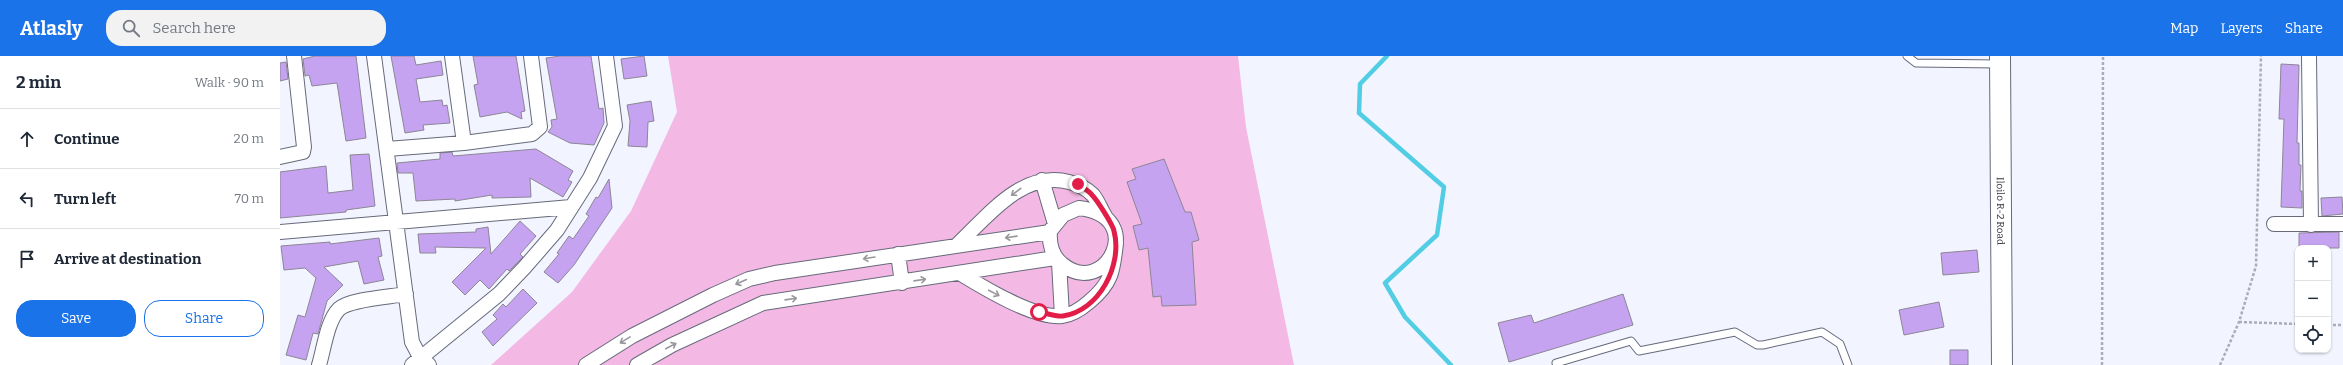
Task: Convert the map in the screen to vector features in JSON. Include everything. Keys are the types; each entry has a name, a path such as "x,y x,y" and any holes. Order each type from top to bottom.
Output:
{"main road":[{"name":"Iloilo R-2 Road","path":"2000,60 2002,365"}],"street":[{"path":"280,157 299,154 303,152 304,147 294,56"},
{"path":"374,56 412,342 420,362 499,294 557,230 590,178 615,126 606,56"},
{"path":"452,56 464,143"},
{"path":"387,149 464,143 532,134 537,132 540,127 531,56"},
{"path":"2309,56 2312,225"},
{"path":"957,245 1005,200 1021,188 1042,180 1056,178 1078,184 1092,195 1114,230 1116,243 1114,271 1101,292 1079,311 1062,316 1039,312 997,295 961,274"},
{"path":"1042,180 1053,228 1052,250 1057,260 1062,316"},
{"path":"280,232 572,207"},
{"path":"586,365 632,336 749,279 775,272 957,245 1053,228 1063,215 1079,208 1094,210 1105,217"},
{"path":"2274,224 2343,224"},
{"path":"637,365 672,345 763,303 1057,260 1070,271 1090,273 1104,267 1112,256 1116,243"},
{"path":"898,254 902,282"},
{"path":"319,365 332,322 339,310 348,304 406,294"}],"lane":[{"path":"1907,56 1916,63 2000,60"},
{"path":"1556,363 1631,341 1638,351 1735,332 1757,345 1764,345 1818,332 1828,336 1840,344 1848,365"}],"path":[{"path":"2102,365 2103,56"},
{"path":"2220,365 2239,322 2256,266 2261,56"},
{"path":"2239,322 2295,324"},
{"path":"2331,325 2343,325"}],"shaded area":[{"path":"668,56 1238,56 1246,127 1294,365 491,365 572,292 631,211 677,112"}],"building":[{"path":"315,56 356,56 366,138 346,141 337,83 312,86 309,75 305,76 303,59"},
{"path":"391,56 414,56 416,65 441,61 443,75 416,79 420,102 442,100 443,106 447,105 450,123 423,125 424,130 405,133"},
{"path":"473,56 516,56 525,111 521,112 522,119 507,112 480,117 474,85 478,84"},
{"path":"560,56 591,56 599,109 603,108 604,123 594,145 570,143 548,132 552,127 551,120 557,119 546,58"},
{"path":"644,56 647,76 624,79 621,59"},
{"path":"286,62 288,79 280,81 280,63"},
{"path":"2281,64 2299,65 2297,143 2299,143 2299,165 2301,165 2300,191 2302,191 2302,208 2281,207 2284,119 2279,119"},
{"path":"651,101 654,121 648,122 647,147 628,146 630,121 627,105"},
{"path":"536,149 573,171 568,180 572,182 563,197 530,178 531,197 492,198 492,195 455,201 455,199 416,201 413,173 398,173 397,163 440,159 440,153 452,152 453,156"},
{"path":"369,154 375,206 346,210 346,212 280,218 280,172 326,166 328,193 353,190 350,155"},
{"path":"1164,159 1185,212 1191,212 1199,240 1192,242 1196,305 1162,306 1161,296 1153,297 1148,248 1139,250 1133,226 1142,224 1127,182 1136,179 1132,169"},
{"path":"609,179 612,208 574,265 558,283 544,272 559,254 557,253 569,236 573,239 589,216 586,214 596,197 598,198"},
{"path":"2342,197 2343,214 2322,216 2321,198"},
{"path":"520,221 536,236 520,254 523,257 509,271 507,269 489,289 480,280 465,295 452,282 486,248 435,247 436,253 420,253 418,234 476,232 476,229 488,227 491,254"},
{"path":"2339,232 2339,248 2331,248 2331,245 2299,245 2299,233"},
{"path":"379,238 382,256 378,257 384,280 364,284 358,261 324,267 343,285 327,301 318,334 313,333 306,360 286,355 298,315 305,317 316,278 305,268 284,270 281,246 330,242 330,244"},
{"path":"1977,250 1979,272 1943,275 1941,253"},
{"path":"523,289 537,303 493,346 482,332 497,319 493,315 503,304 506,307"},
{"path":"1623,294 1633,325 1509,362 1498,323 1531,315 1534,323"},
{"path":"1939,302 1944,327 1904,335 1899,310"},
{"path":"1950,350 1968,350 1968,365 1950,365"}],"waterway":[{"path":"1387,56 1360,84 1359,113 1444,187 1437,235 1385,283 1405,317 1451,365"}],"route":[{"path":"1039,312 1062,316 1079,311 1101,292 1114,271 1116,243 1114,230 1092,195 1078,184"}]}
